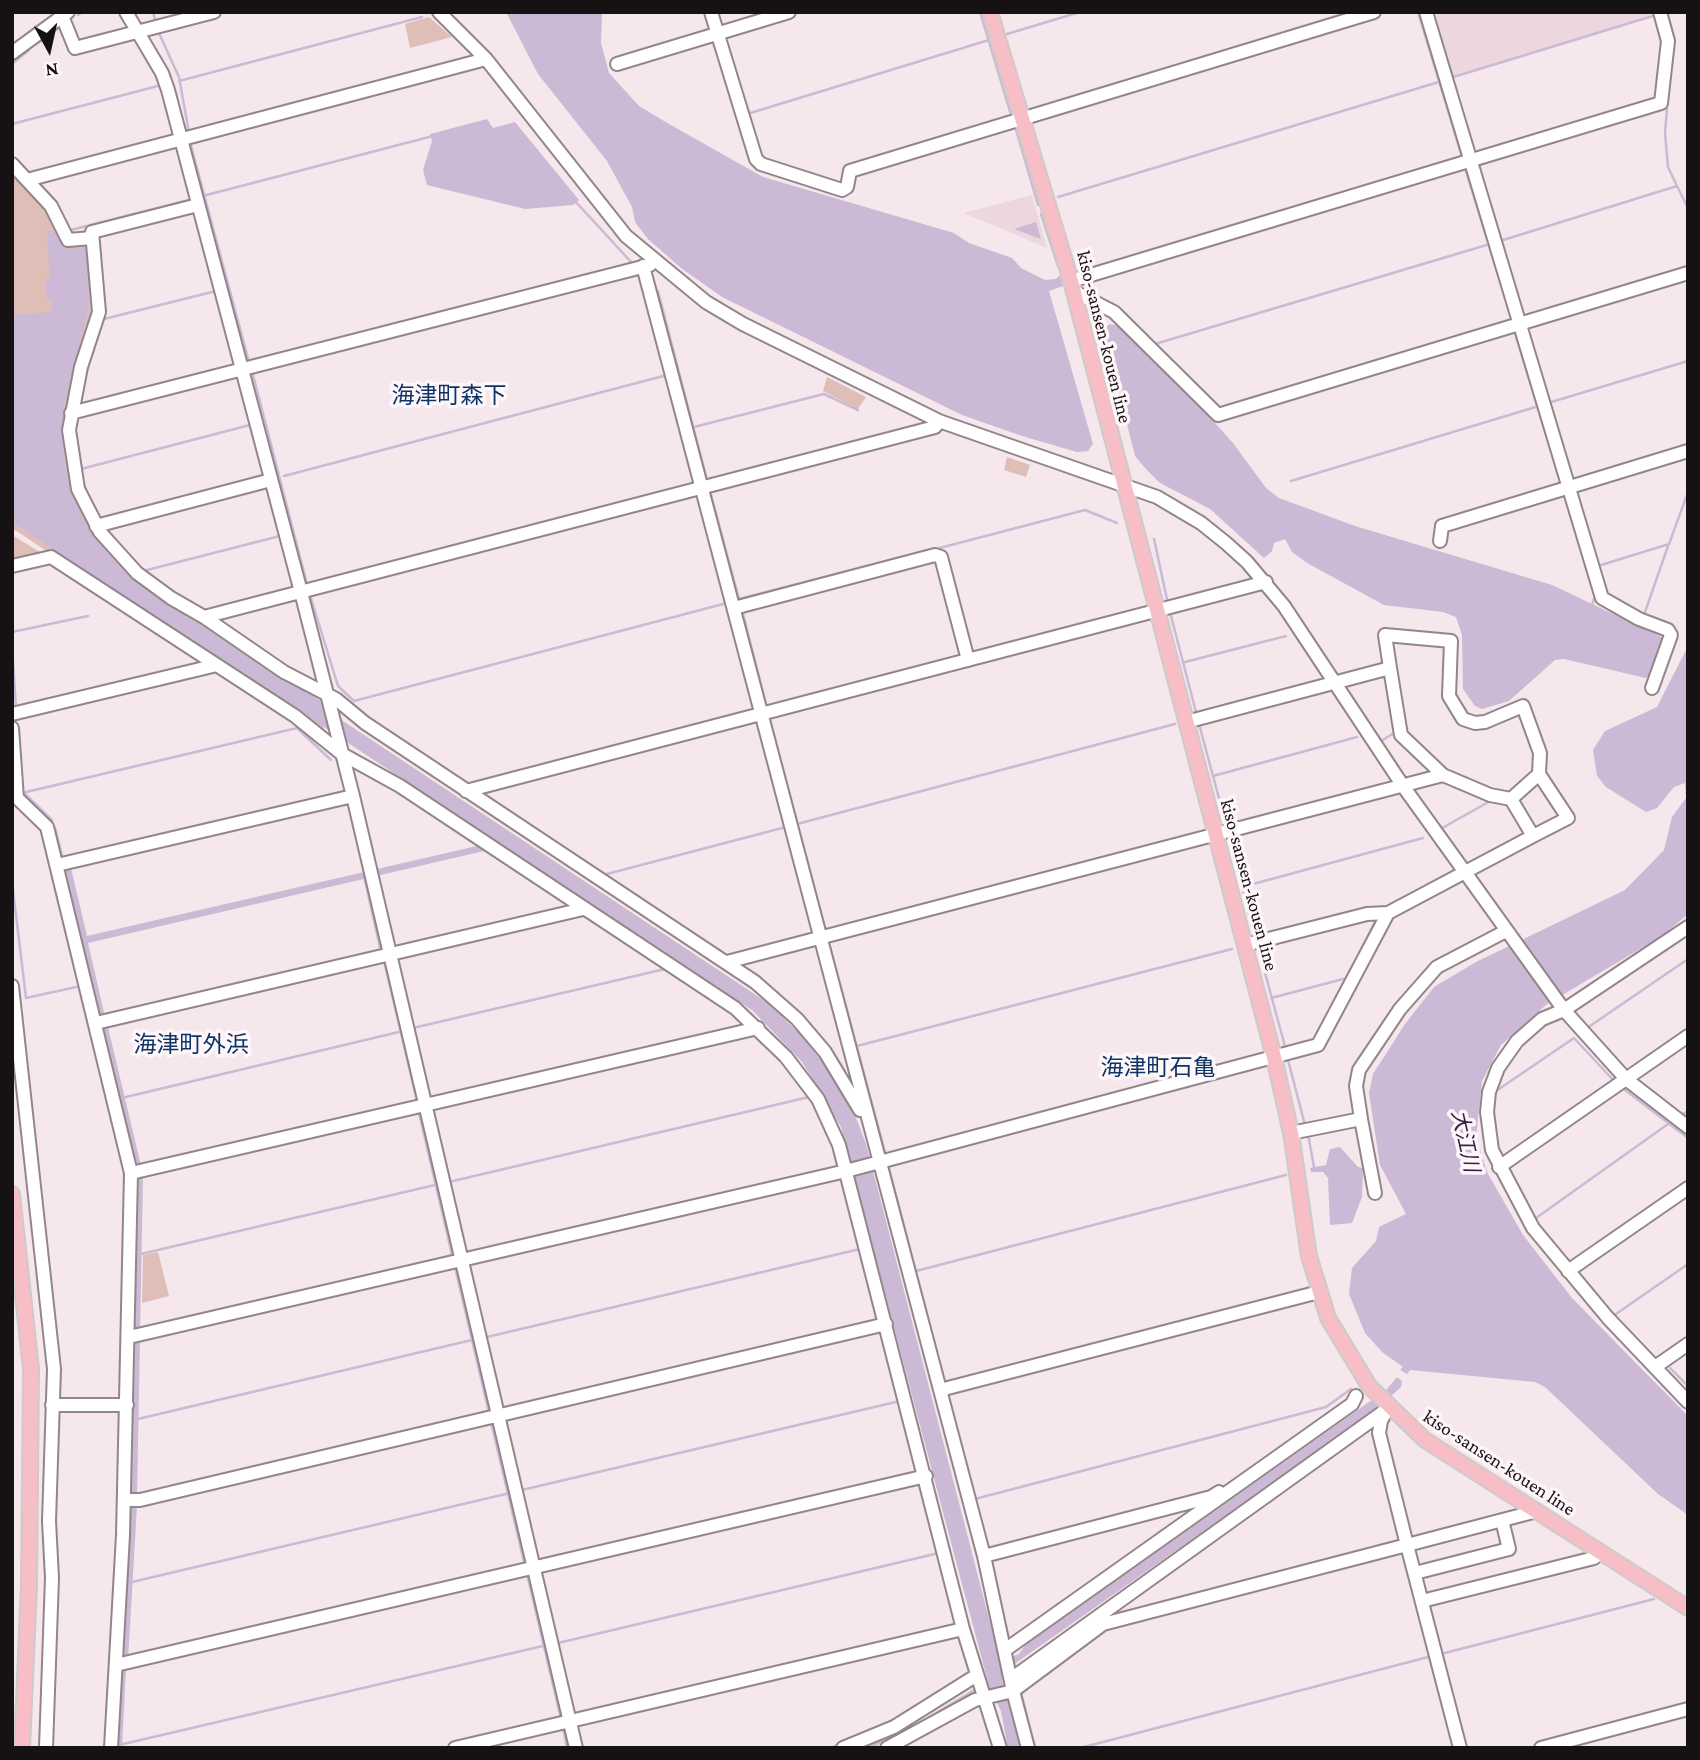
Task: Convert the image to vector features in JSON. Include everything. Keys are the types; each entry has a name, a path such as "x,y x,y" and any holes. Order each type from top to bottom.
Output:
{"main road":[{"name":"kiso-sansen-kouen line","path":"990,12 1072,286 1274,1057 1291,1133 1309,1256 1318,1292 1340,1343 1372,1390 1424,1440 1688,1608"},
{"path":"12,1194 32,1369 29,1586 22,1748"}],"street":[{"path":"126,12 162,73 301,592 372,874 576,1748"},
{"path":"12,53 66,14 75,48 214,12"},
{"path":"711,12 756,159 761,164 842,190 847,187 850,171 1374,12"},
{"path":"617,64 789,12"},
{"path":"1426,12 1602,598 1639,619 1668,630 1671,635 1652,688"},
{"path":"1072,286 1661,103 1668,41 1660,12"},
{"path":"446,14 486,59 626,236 698,296 743,324 939,421 1157,497 1201,523 1265,582 1403,786 1562,1008 1626,1079 1688,1127"},
{"path":"27,180 486,59"},
{"path":"12,164 51,206 68,240 92,238"},
{"path":"197,201 92,232 99,312 71,413 69,444 78,489 96,526 137,573 284,673 327,695 727,962 797,1019 834,1066 868,1122"},
{"path":"71,413 657,264"},
{"path":"643,266 877,1161 984,1556 1011,1685 1028,1748"},
{"path":"1072,286 1114,312 1218,415 1688,273"},
{"path":"204,617 935,427 939,421"},
{"path":"1440,541 1441,526 1688,451"},
{"path":"96,526 271,480"},
{"path":"734,608 935,555 941,557 968,660"},
{"path":"12,566 51,557 735,1008 786,1057 818,1099 830,1121 848,1170 963,1629 1000,1748"},
{"path":"466,790 1265,582"},
{"path":"1245,945 1367,914 1388,913 1568,818 1539,774 1540,753 1523,706 1475,723 1463,719 1451,702 1448,687 1451,641 1385,635 1401,735 1443,775 1490,795 1511,799 1533,836"},
{"path":"12,713 217,665"},
{"path":"1186,722 1390,668"},
{"path":"12,728 14,796 47,827 131,1174 124,1500 111,1748"},
{"path":"1511,799 1539,774"},
{"path":"727,962 1443,775"},
{"path":"57,865 353,796"},
{"path":"96,1023 583,909"},
{"path":"129,1338 848,1170 1318,1045 1388,913"},
{"path":"1688,927 1542,1019 1517,1041 1499,1068 1489,1091 1487,1112 1488,1133 1499,1167 1533,1228 1568,1271 1688,1402"},
{"path":"1375,1193 1356,1086 1359,1070 1400,1009 1437,967 1508,934"},
{"path":"12,986 54,1369 49,1521 52,1578 46,1748"},
{"path":"131,1174 758,1028"},
{"path":"1499,1167 1688,1036"},
{"path":"1291,1133 1361,1119"},
{"path":"1568,1271 1688,1188"},
{"path":"940,1390 1318,1292"},
{"path":"124,1500 139,1500 886,1324"},
{"path":"1655,1367 1688,1344"},
{"path":"984,1556 1211,1497 1356,1396 1372,1390"},
{"path":"1006,1653 1353,1404 1356,1396"},
{"path":"52,1405 127,1405"},
{"path":"1387,1406 1380,1433 1460,1748"},
{"path":"1011,1685 1387,1406"},
{"path":"116,1665 926,1475"},
{"path":"843,1748 983,1688 1011,1685 1103,1624 1537,1511"},
{"path":"1415,1573 1509,1549 1502,1520"},
{"path":"1422,1601 1594,1558 1599,1550"},
{"path":"455,1748 963,1629"},
{"path":"887,1748 975,1700 983,1688"},
{"path":"1541,1748 1688,1709"}],"shaded area":[{"path":"1430,12 1648,12 1649,17 1449,77"},
{"path":"429,17 452,37 410,48 405,24"},
{"path":"12,169 49,207 57,228 90,243 91,316 70,467 108,550 314,692 326,737 12,528"},
{"path":"1032,195 1047,248 964,213"},
{"path":"827,377 866,397 858,409 823,391"},
{"path":"1007,457 1030,465 1026,477 1004,470"},
{"path":"12,535 45,555 12,563"},
{"path":"158,1252 169,1296 142,1303 143,1255"}],"water":[{"path":"506,12 602,12 601,43 609,73 639,106 669,124 763,177 954,233 969,243 1012,258 1021,268 1045,280 1056,279 1060,275 1063,286 1049,291 1093,444 1088,451 1077,452 962,415 722,297 681,268 648,239 635,222 632,207 607,161 538,74"},
{"path":"487,119 493,128 515,122 579,200 573,205 525,209 427,185 423,170 432,141 430,134"},
{"path":"1036,222 1041,239 1014,229"},
{"path":"47,231 56,232 64,249 86,248 89,307 64,407 63,454 71,493 83,518 116,563 152,593 321,701 343,721 768,1003 802,1036 832,1075 857,1120 866,1144 1000,1661 1019,1654 1025,1645 1386,1390 1397,1377 1402,1381 1401,1387 1376,1410 1003,1672 1002,1680 1021,1748 1008,1748 1001,1711 989,1686 841,1127 802,1062 752,1010 492,838 484,851 88,943 105,1017 100,1017 64,868 71,868 87,936 481,845 488,835 12,522 12,315 52,312 52,300 47,300 45,280 50,279"},
{"path":"1110,324 1119,326 1181,385 1233,443 1266,488 1279,498 1355,526 1552,585 1664,638 1649,675 1646,678 1564,659 1555,660 1509,701 1482,709 1475,706 1463,689 1462,635 1456,617 1443,612 1384,605 1307,563 1292,552 1285,539 1274,543 1272,551 1264,558 1210,509 1160,483 1146,469 1135,456 1112,364 1104,328"},
{"name":"大江川","path":"1688,646 1688,914 1662,936 1547,1004 1501,1045 1482,1081 1476,1137 1487,1172 1523,1235 1572,1298 1688,1416 1688,1515 1658,1494 1545,1387 1535,1382 1410,1370 1407,1374 1400,1370 1403,1367 1382,1352 1365,1333 1349,1294 1352,1268 1376,1241 1379,1227 1406,1214 1380,1165 1369,1093 1373,1074 1405,1024 1434,987 1476,962 1625,890 1664,850 1672,817 1686,798 1685,783 1674,787 1657,808 1646,812 1606,787 1597,776 1593,750 1605,731 1657,707"},
{"path":"107,1023 142,1170 136,1169 102,1026"},
{"path":"1340,1147 1358,1167 1363,1168 1362,1197 1352,1223 1330,1225 1328,1178 1323,1172 1311,1172 1310,1168 1326,1165 1330,1149"},
{"path":"143,1176 140,1333 133,1331 135,1178"},
{"path":"140,1340 137,1497 131,1496 133,1342"},
{"path":"130,1505 137,1506 128,1660 121,1658"},
{"path":"126,1667 122,1748 116,1748 120,1668"}],"waterway":[{"path":"78,15 82,12"},
{"path":"153,12 156,23"},
{"path":"980,12 1012,118"},
{"path":"1007,34 1080,12"},
{"path":"1418,12 1462,157"},
{"path":"1450,78 1656,15"},
{"path":"179,81 422,17"},
{"path":"35,45 60,27"},
{"path":"158,31 179,77 189,133"},
{"path":"747,114 989,40"},
{"path":"713,41 718,57"},
{"path":"12,64 29,50"},
{"path":"1058,197 1442,81"},
{"path":"12,124 158,86"},
{"path":"1667,109 1665,133 1668,167 1677,186"},
{"path":"1015,126 1038,205"},
{"path":"199,197 433,136"},
{"path":"190,142 249,362"},
{"path":"1465,168 1512,320"},
{"path":"1500,241 1677,186 1688,208"},
{"path":"71,230 193,199"},
{"path":"575,201 633,264"},
{"path":"1041,214 1058,266"},
{"path":"1155,344 1490,244"},
{"path":"104,319 216,291"},
{"path":"658,291 707,480"},
{"path":"1514,330 1561,484"},
{"path":"1548,403 1688,361"},
{"path":"252,371 307,584"},
{"path":"284,476 667,375"},
{"path":"694,427 824,394 858,410"},
{"path":"1291,481 1539,406"},
{"path":"81,469 250,425"},
{"path":"710,491 739,599"},
{"path":"1598,566 1669,544 1688,492"},
{"path":"1564,494 1592,588"},
{"path":"932,550 1085,510 1117,523"},
{"path":"143,571 280,536"},
{"path":"1154,539 1168,604"},
{"path":"1644,615 1668,546"},
{"path":"739,599 902,557"},
{"path":"310,595 338,686 354,701 727,603"},
{"path":"1592,605 1594,599"},
{"path":"742,610 767,708"},
{"path":"1170,612 1197,716"},
{"path":"12,632 88,616"},
{"path":"1185,662 1286,636"},
{"path":"12,645 16,708"},
{"path":"769,716 826,932"},
{"path":"797,824 1175,724"},
{"path":"1199,724 1227,828"},
{"path":"22,793 297,728 331,760"},
{"path":"1383,740 1397,731"},
{"path":"1213,776 1357,737"},
{"path":"22,791 52,820"},
{"path":"1444,827 1492,800"},
{"path":"603,875 786,827"},
{"path":"55,828 63,859"},
{"path":"1229,837 1255,938"},
{"path":"1242,887 1423,838"},
{"path":"483,849 571,907"},
{"path":"364,876 381,952"},
{"path":"12,882 26,998 81,986"},
{"path":"581,914 619,938"},
{"path":"1348,975 1375,922"},
{"path":"828,939 885,1152"},
{"path":"1258,947 1286,1050"},
{"path":"857,1046 1232,949"},
{"path":"1590,1026 1688,959"},
{"path":"384,961 417,1101"},
{"path":"413,1028 665,969"},
{"path":"1271,998 1347,978"},
{"path":"122,1098 403,1031"},
{"path":"1499,1089 1574,1038 1615,1082"},
{"path":"1288,1060 1305,1125"},
{"path":"1621,1087 1688,1138"},
{"path":"449,1182 809,1097"},
{"path":"810,1098 817,1110"},
{"path":"1683,1114 1688,1111"},
{"path":"419,1113 453,1259"},
{"path":"1536,1218 1668,1124"},
{"path":"1308,1134 1314,1167"},
{"path":"888,1164 945,1384"},
{"path":"916,1271 1286,1175"},
{"path":"141,1254 439,1184"},
{"path":"487,1337 860,1249"},
{"path":"1616,1314 1688,1264"},
{"path":"455,1267 489,1413"},
{"path":"138,1419 476,1339"},
{"path":"1670,1368 1688,1386"},
{"path":"975,1499 1326,1407 1351,1389"},
{"path":"948,1394 958,1435"},
{"path":"522,1490 900,1401"},
{"path":"491,1422 525,1566"},
{"path":"132,1582 510,1493"},
{"path":"1115,1565 1177,1520"},
{"path":"558,1643 939,1553"},
{"path":"993,1568 1009,1640"},
{"path":"527,1574 561,1719"},
{"path":"1441,1654 1654,1599"},
{"path":"119,1745 547,1645"},
{"path":"1080,1748 1432,1656"},
{"path":"869,1748 923,1721 976,1689"},
{"path":"1021,1692 1035,1748"},
{"path":"879,1727 895,1719"},
{"path":"563,1727 567,1748"},
{"path":"831,1748 841,1743"}],"district":[{"name":"海津町森下","path":"449,396"},
{"name":"海津町外浜","path":"191,1045"},
{"name":"海津町石亀","path":"1158,1068"}]}
